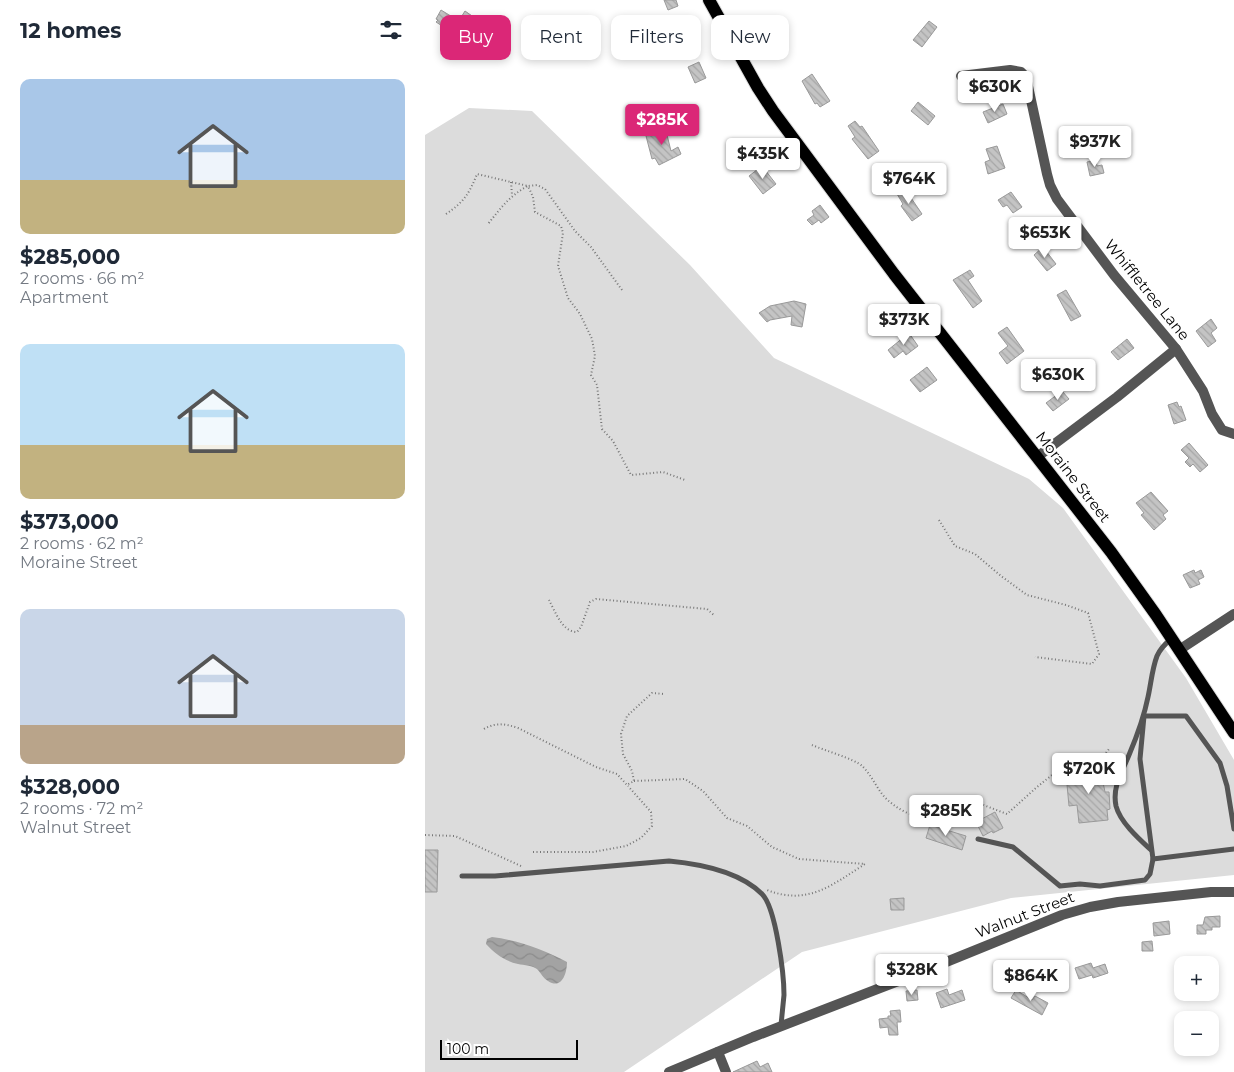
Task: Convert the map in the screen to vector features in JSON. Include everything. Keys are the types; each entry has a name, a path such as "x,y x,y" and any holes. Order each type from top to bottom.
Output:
{"main road":[{"name":"Moraine Street","path":"709,0 753,80 773,111 894,274 1111,552 1234,733"}],"street":[{"name":"Whiffletree Lane","path":"961,76 1010,70 1021,72 1026,77 1043,157 1053,191 1069,217 1113,275 1176,349 1203,391 1222,430 1234,434"},
{"path":"1037,457 1117,397 1176,349"},
{"path":"1175,644 1234,614"},
{"name":"Walnut Street","path":"669,1072 1062,915 1118,902 1211,892 1234,892"},
{"path":"718,1052 727,1072"}],"lane":[{"path":"978,839 1017,849 1055,882 1064,887 1079,884 1100,886 1145,880 1150,874 1153,859 1140,759 1144,716 1156,657 1162,647 1175,644"},
{"path":"1144,716 1186,716 1220,763 1227,786 1234,829"},
{"path":"1144,716 1119,777 1115,791 1115,800 1116,807 1121,816 1137,838 1151,850"},
{"path":"1153,859 1234,849"},
{"path":"462,876 495,876 669,862 692,864 723,872 746,882 764,895 776,930 784,993 781,1026"}],"path":[{"path":"446,214 460,205 471,191 477,174 528,186 537,185 545,189 575,231 591,247 622,290"},
{"path":"511,182 512,195"},
{"path":"488,224 512,195 528,186"},
{"path":"528,186 533,197 535,212 561,226 563,233 558,266 568,298 580,314 592,339 595,356 591,375 597,385 602,429 613,441 631,475 663,472 685,480"},
{"path":"939,520 955,546 975,554 1027,595 1066,605 1088,614 1099,654 1092,664 1035,657"},
{"path":"549,600 564,626 571,632 577,632 581,627 590,602 596,599 707,609 715,616"},
{"path":"633,781 632,771 623,754 621,734 627,716 652,693 664,694"},
{"path":"484,728 493,724 505,724 518,728 596,767 617,774 651,812 652,826 641,838 626,846 593,852 533,852"},
{"path":"812,745 861,764 889,802 915,816 937,818 957,814 981,804 1007,814 1057,771 1097,765 1109,749"},
{"path":"627,785 633,781 685,779 703,791 727,818 747,826 772,847 799,859 865,864 808,896 781,896 765,889"},
{"path":"425,835 455,836 527,869"}],"shaded area":[{"path":"469,108 532,111 690,265 774,358 1029,479 1063,508 1186,678 1234,760 1234,875 1011,898 802,952 624,1072 425,1072 425,135"}],"water":[{"path":"492,937 531,946 567,962 563,979 560,982 553,983 546,980 537,969 531,966 513,963 501,957 486,944 487,939"}],"building":[{"path":"664,0 676,0 678,6 668,10"},
{"path":"441,10 449,15 440,15 440,25 436,22 438,20 436,19"},
{"path":"465,11 471,15 462,15"},
{"path":"929,21 937,27 922,47 913,40"},
{"path":"699,62 706,78 695,83 688,67"},
{"path":"812,74 830,101 820,107 817,103 815,104 802,81"},
{"path":"918,102 935,116 928,125 911,111"},
{"path":"1003,104 1007,114 988,123 983,112"},
{"path":"855,121 860,127 862,126 879,151 868,159 852,139 855,137 848,126"},
{"path":"668,124 672,132 667,135 671,151 678,147 681,154 659,165 655,158 652,159 646,136"},
{"path":"997,146 1005,168 988,174 985,162 990,160 986,149"},
{"path":"1096,160 1097,166 1102,165 1104,173 1090,176 1087,162"},
{"path":"762,166 776,184 763,194 749,176"},
{"path":"905,189 922,214 912,221 901,206 903,204 897,194"},
{"path":"1011,192 1022,207 1013,213 1007,205 1003,207 998,200"},
{"path":"820,205 829,217 821,223 819,220 812,225 807,220 814,215 812,211"},
{"path":"1043,247 1056,264 1047,271 1034,255"},
{"path":"970,270 974,276 968,280 982,301 973,308 953,280"},
{"path":"1066,290 1081,316 1071,321 1057,295"},
{"path":"794,301 806,304 802,327 791,325 792,316 767,322 759,313 770,306"},
{"path":"1211,319 1217,328 1211,333 1216,341 1208,347 1196,331"},
{"path":"1007,327 1024,351 1007,364 999,353 1008,346 998,333"},
{"path":"909,333 918,346 906,355 903,351 894,358 888,350"},
{"path":"1127,339 1134,348 1118,360 1111,352"},
{"path":"927,367 937,380 920,392 910,380"},
{"path":"1062,391 1069,399 1053,411 1046,403"},
{"path":"1177,402 1179,407 1181,406 1186,420 1174,424 1168,405"},
{"path":"1189,443 1208,465 1200,472 1193,464 1190,467 1185,462 1189,458 1181,450"},
{"path":"1151,492 1168,511 1163,515 1166,519 1154,530 1141,515 1144,513 1136,503"},
{"path":"1194,570 1195,573 1201,570 1204,577 1198,580 1200,584 1190,588 1183,575"},
{"path":"1100,768 1105,792 1109,792 1110,809 1107,810 1108,820 1079,823 1077,805 1069,806 1066,774"},
{"path":"995,812 1003,828 983,836 976,822"},
{"path":"930,825 966,836 962,850 926,838"},
{"path":"425,850 438,850 437,892 425,892"},
{"path":"904,898 904,910 891,910 890,899"},
{"path":"1220,916 1220,927 1212,927 1212,930 1206,930 1206,934 1197,934 1197,925 1203,925 1205,917"},
{"path":"1169,921 1170,934 1154,936 1153,923"},
{"path":"1152,941 1153,951 1142,951 1142,942"},
{"path":"1091,963 1093,968 1105,964 1108,973 1093,978 1092,975 1079,979 1075,968"},
{"path":"947,989 949,995 962,990 965,1000 941,1008 936,993"},
{"path":"917,990 918,1000 907,1001 906,991"},
{"path":"1016,990 1032,1000 1035,996 1048,1003 1042,1015 1011,998"},
{"path":"900,1010 901,1022 897,1022 898,1035 889,1035 888,1027 880,1028 879,1019 891,1016 890,1011"},
{"path":"757,1061 760,1067 768,1063 772,1072 733,1072"}]}
